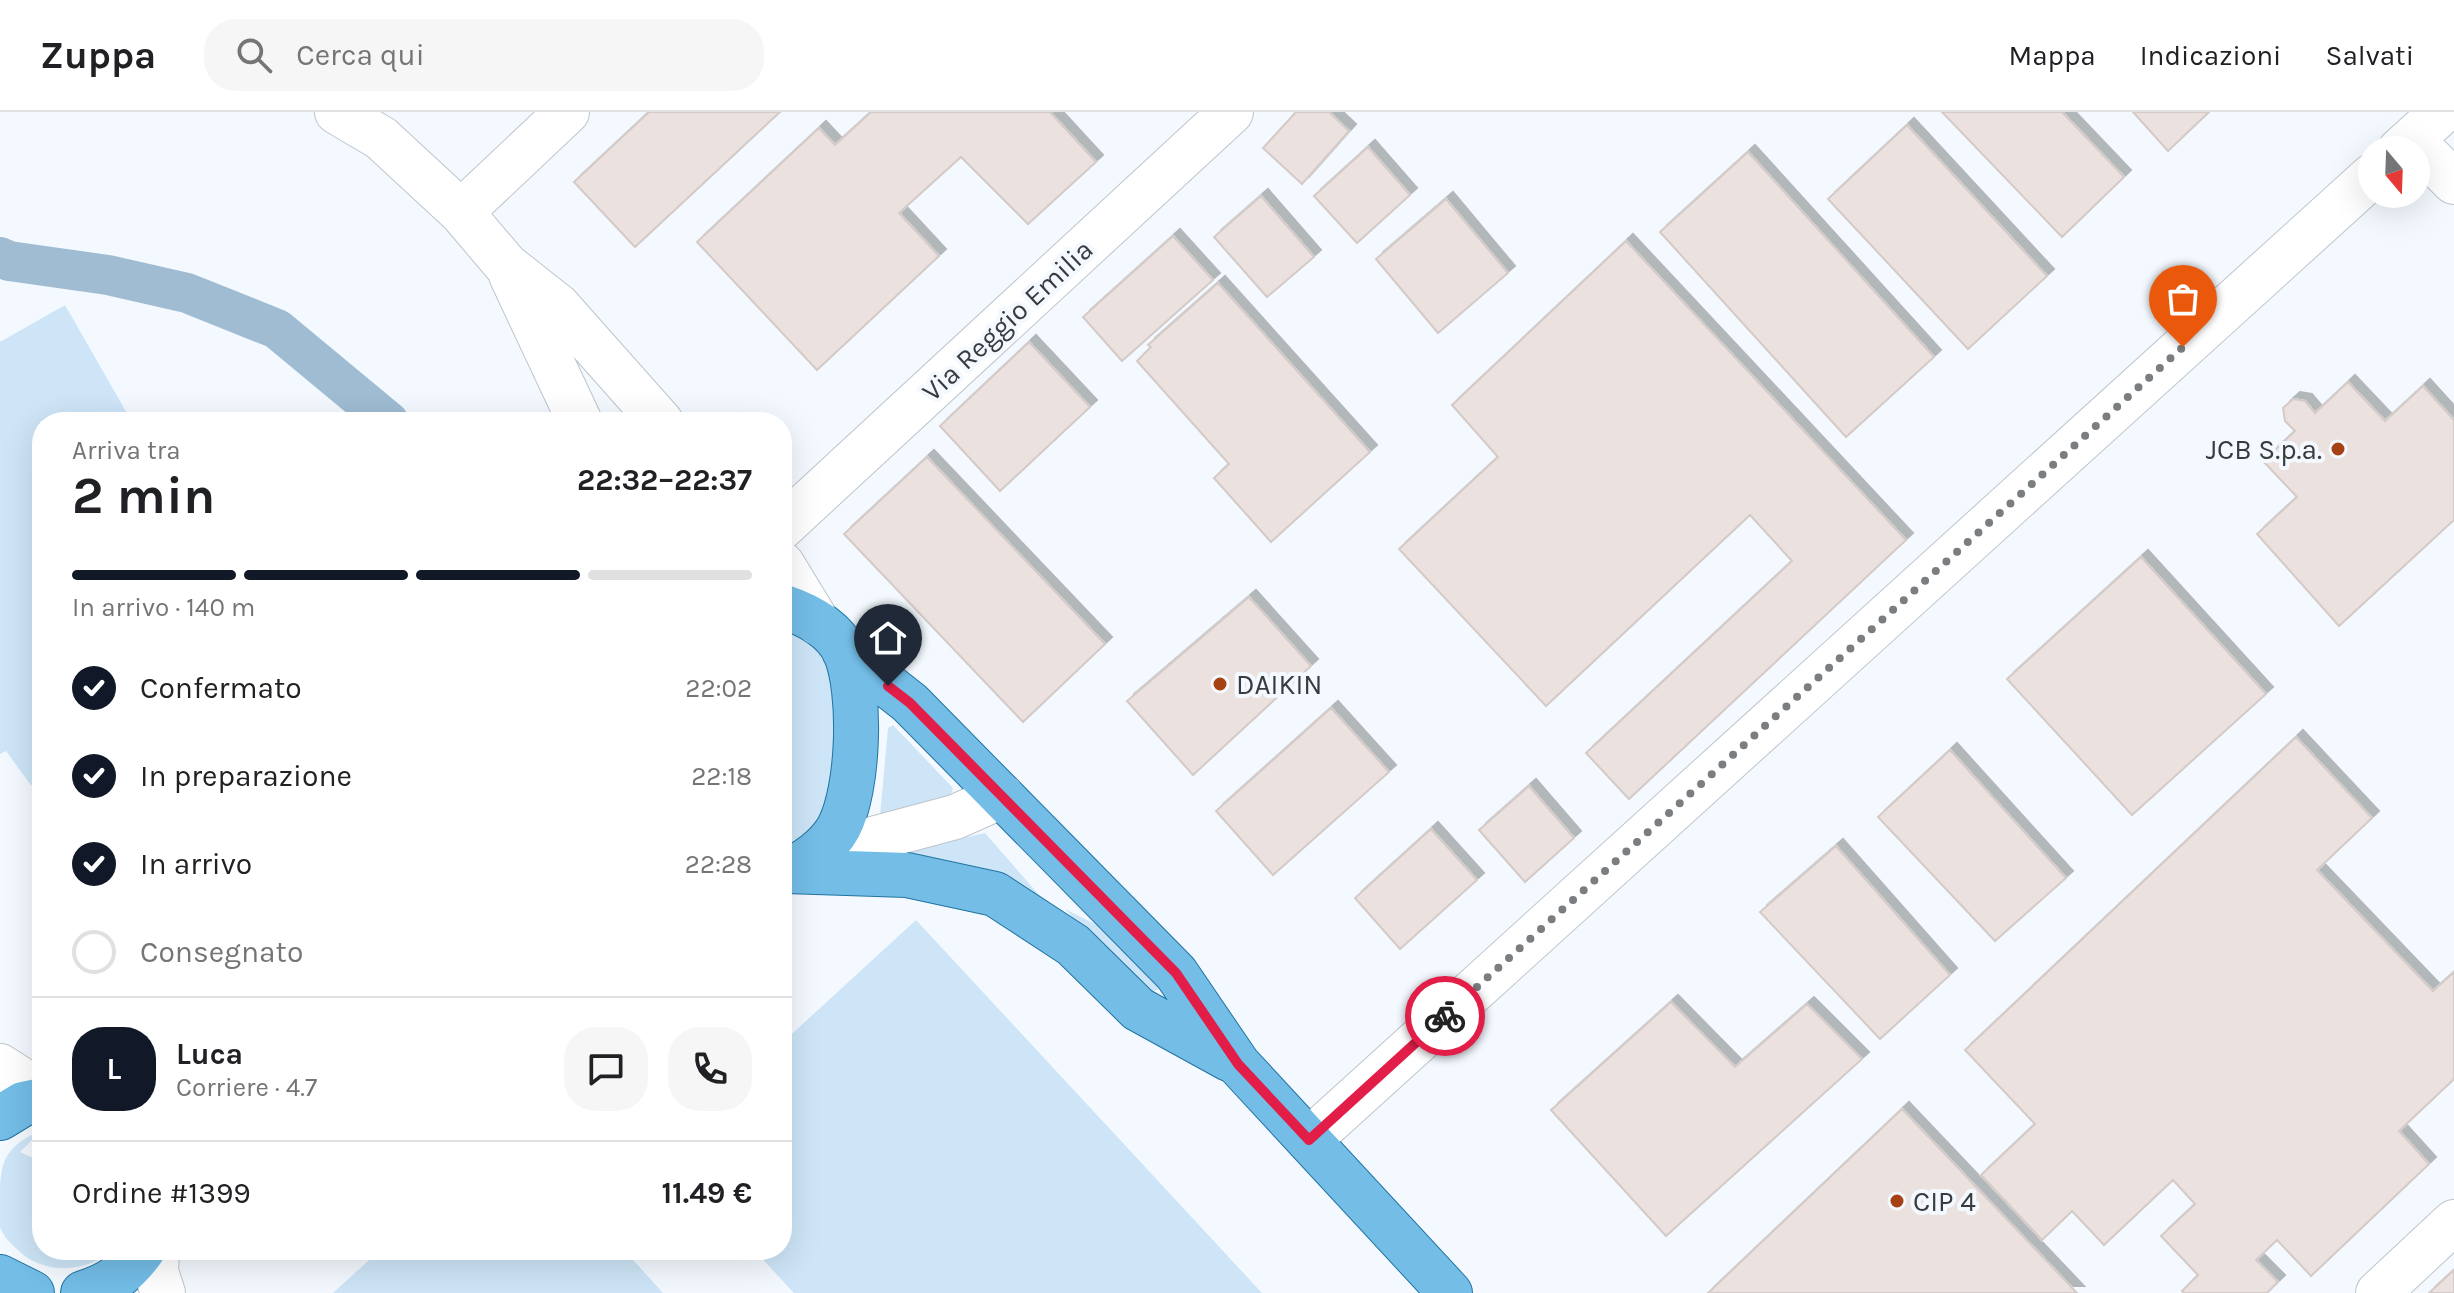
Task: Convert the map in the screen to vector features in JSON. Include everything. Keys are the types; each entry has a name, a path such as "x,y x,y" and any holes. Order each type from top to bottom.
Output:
{"main road":[{"path":"815,626 910,703 1176,973 1238,1064 1450,1293"},
{"path":"792,867 828,843 846,809 852,784 857,722 854,687 815,626"},
{"path":"792,872 907,875 995,894 1073,945 1138,1009 1238,1064"},
{"path":"0,1118 32,1102"},
{"path":"83,1293 116,1280 136,1260"},
{"path":"0,1277 32,1293"}],"street":[{"path":"337,112 381,138 461,212 506,265 558,306 652,412"},
{"path":"461,212 567,112"},
{"name":"Via Reggio Emilia","path":"792,518 1231,112"},
{"path":"2418,134 2454,182"},
{"path":"1309,1140 2358,189"},
{"path":"506,265 575,412"},
{"path":"792,583 815,626"},
{"path":"792,869 869,840 955,817 1002,796"},
{"path":"0,1066 32,1087"},
{"path":"2378,1293 2454,1222"},
{"path":"157,1260 156,1272 163,1293"}],"shaded area":[{"path":"65,305 126,412 32,412 32,786 6,751 0,754 0,342"},
{"path":"792,633 820,652 836,681 836,778 821,818 807,834 792,842"},
{"path":"893,725 953,788 950,799 880,816 888,728"},
{"path":"985,833 1040,896 1003,879 876,858"},
{"path":"1065,909 1115,934 1159,989 1146,995"},
{"path":"916,920 1262,1293 794,1293 763,1260 792,1260 792,1034"},
{"path":"32,1136 32,1140 20,1152 32,1157 32,1260 5,1237 0,1227 0,1183 4,1163 13,1148"},
{"path":"32,1260 97,1260 66,1268"},
{"path":"369,1260 633,1260 663,1293 333,1293"}],"building":[{"path":"649,112 780,112 635,247 574,182"},
{"path":"871,112 1050,112 1096,162 1028,224 961,157 899,213 939,256 817,370 697,242 819,128 835,145"},
{"path":"1296,112 1329,112 1349,131 1302,184 1263,148"},
{"path":"1942,112 2062,112 2124,177 2062,237"},
{"path":"2133,112 2209,112 2168,151"},
{"path":"1907,125 2047,276 1968,349 1828,199"},
{"path":"1368,147 1410,195 1357,243 1314,196"},
{"path":"1748,152 1934,357 1846,437 1660,232"},
{"path":"1261,196 1314,257 1267,297 1214,237"},
{"path":"1446,199 1508,273 1438,333 1376,259"},
{"path":"1173,236 1213,280 1122,361 1083,317"},
{"path":"1626,241 1906,540 1629,799 1586,753 1792,561 1750,515 1546,706 1399,549 1498,457 1452,405"},
{"path":"1218,283 1370,452 1271,542 1214,478 1229,464 1137,361 1151,347 1148,345"},
{"path":"1029,342 1090,407 1000,491 940,426"},
{"path":"2348,382 2385,421 2423,386 2454,420 2454,520 2339,626 2257,534 2297,497 2263,461 2295,431 2285,421 2283,408 2293,399 2305,401 2315,413"},
{"path":"927,457 1105,644 1023,722 844,534"},
{"path":"2141,557 2266,694 2132,815 2007,679"},
{"name":"DAIKIN","path":"1249,597 1311,666 1193,775 1127,701"},
{"path":"1331,708 1389,772 1273,875 1216,811"},
{"path":"2296,737 2372,818 2317,870 2433,991 2454,972 2454,1079 2399,1131 2429,1164 2311,1276 2277,1240 2256,1260 2278,1282 2267,1293 2184,1293 2182,1291 2198,1275 2161,1236 2195,1204 2173,1180 2104,1245 2072,1211 2042,1240 1981,1175 2035,1124 1965,1050"},
{"path":"1950,750 2066,878 1995,941 1878,817"},
{"path":"1529,786 1574,838 1525,882 1479,830"},
{"path":"1431,829 1477,880 1400,949 1355,898"},
{"path":"1836,846 1950,975 1880,1039 1760,912"},
{"path":"1671,1002 1735,1067 1807,1004 1862,1059 1666,1236 1551,1110"},
{"name":"CIP 4","path":"1902,1109 2077,1293 1708,1293"},
{"path":"2454,1270 2454,1293 2429,1293"}],"waterway":[{"path":"0,257 9,261 108,275 187,293 277,329 377,412"}],"way so far":[{"path":"1445,1016 2183,347"}],"place":[{"name":"JCB S.p.a.","path":"2338,449"},
{"name":"DAIKIN","path":"1220,684"},
{"name":"CIP 4","path":"1897,1201"}],"route":[{"path":"888,686 910,703 1176,973 1238,1064 1309,1140 1445,1016"}]}
